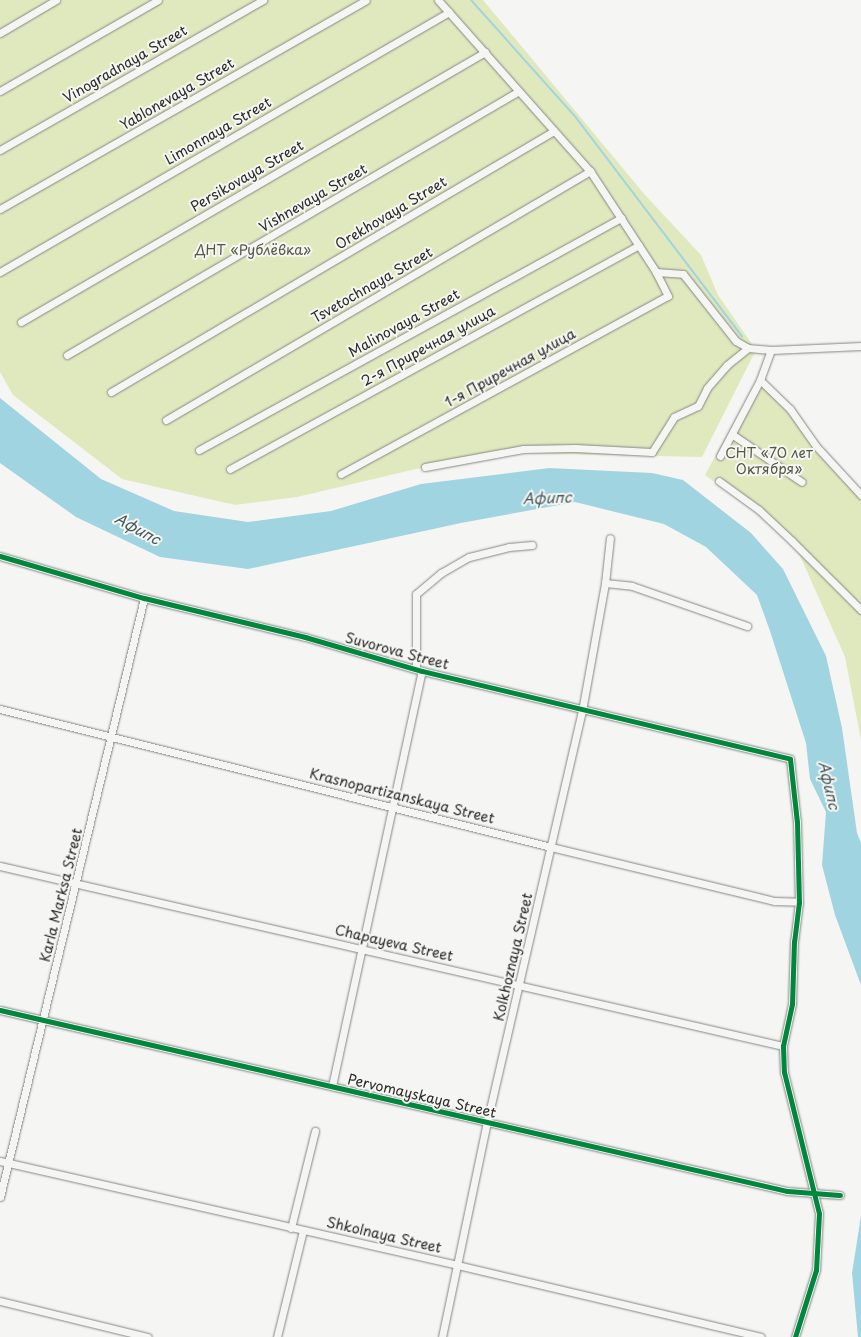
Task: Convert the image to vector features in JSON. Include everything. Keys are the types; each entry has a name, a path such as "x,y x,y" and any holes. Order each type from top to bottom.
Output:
{"street":[{"path":"0,33 56,0"},
{"path":"0,91 158,0"},
{"name":"Vinogradnaya Street","path":"0,150 262,0"},
{"name":"Yablonevaya Street","path":"0,209 366,0"},
{"path":"438,0 590,171 656,272 683,274 736,341 748,348 771,350 861,346"},
{"name":"Limonnaya Street","path":"0,272 449,12"},
{"name":"Persikovaya Street","path":"21,322 485,52"},
{"name":"Vishnevaya Street","path":"67,355 520,92"},
{"name":"Orekhovaya Street","path":"112,392 554,131"},
{"name":"Tsvetochnaya Street","path":"166,420 590,171"},
{"name":"Malinovaya Street","path":"199,450 621,218"},
{"name":"2-я Приречная улица","path":"230,469 638,245"},
{"name":"1-я Приречная улица","path":"341,474 668,296 656,272"},
{"path":"425,467 523,449 575,448 652,452 674,417 698,406 706,388 727,365 748,348"},
{"path":"720,456 733,435 760,380 771,350"},
{"path":"760,380 790,409 816,446 861,495"},
{"path":"733,435 802,482"},
{"path":"720,481 759,510 792,540 826,577 861,610"},
{"name":"Kolkhoznaya Street","path":"442,1337 487,1122 582,711 605,583 610,538"},
{"path":"332,1086 419,670 416,594 441,573 469,557 509,547 532,545"},
{"name":"Suvorova Street","path":"0,556 144,598 306,637 419,670 582,711 790,759 797,822 800,902"},
{"path":"605,583 632,586 747,626"},
{"name":"Karla Marksa Street","path":"0,1197 144,598"},
{"name":"Krasnopartizanskaya Street","path":"0,709 551,847 775,901 800,902"},
{"name":"Chapayeva Street","path":"0,866 520,984 783,1046"},
{"path":"795,1337 816,1270 819,1213 784,1072 783,1046 792,1004 794,941 800,902"},
{"name":"Pervomayskaya Street","path":"0,1010 787,1191 840,1195"},
{"path":"291,1228 314,1131"},
{"name":"Shkolnaya Street","path":"0,1162 304,1230 761,1337"},
{"path":"277,1337 304,1230"},
{"path":"0,1301 148,1337"}],"green space":[{"name":"ДНТ «Рублёвка»","path":"0,0 483,0 645,195 701,255 718,295 756,350 702,457 523,453 416,469 297,497 235,505 122,479 13,395 0,372"},
{"name":"СНТ «70 лет Октября»","path":"760,374 792,408 830,457 861,491 861,740 845,657 797,549 748,506 705,475"}],"water":[{"name":"Афипс","path":"0,398 101,479 174,511 248,522 331,511 421,484 549,468 652,473 683,480 751,533 783,569 826,656 842,728 857,833 861,843 861,985 835,915 822,865 826,812 810,779 806,743 770,631 757,595 706,547 664,524 575,502 461,523 248,569 160,557 76,517 0,463"},
{"path":"861,1216 861,1337 858,1337 852,1273"}],"waterway":[{"path":"471,0 574,115 742,336"}],"cycle path":[{"path":"0,556 144,598 305,637 422,671 790,759 797,822 799,902 794,941 792,1004 783,1046 784,1072 819,1213 816,1270 795,1337"},
{"path":"0,1010 787,1191 840,1195"}]}
